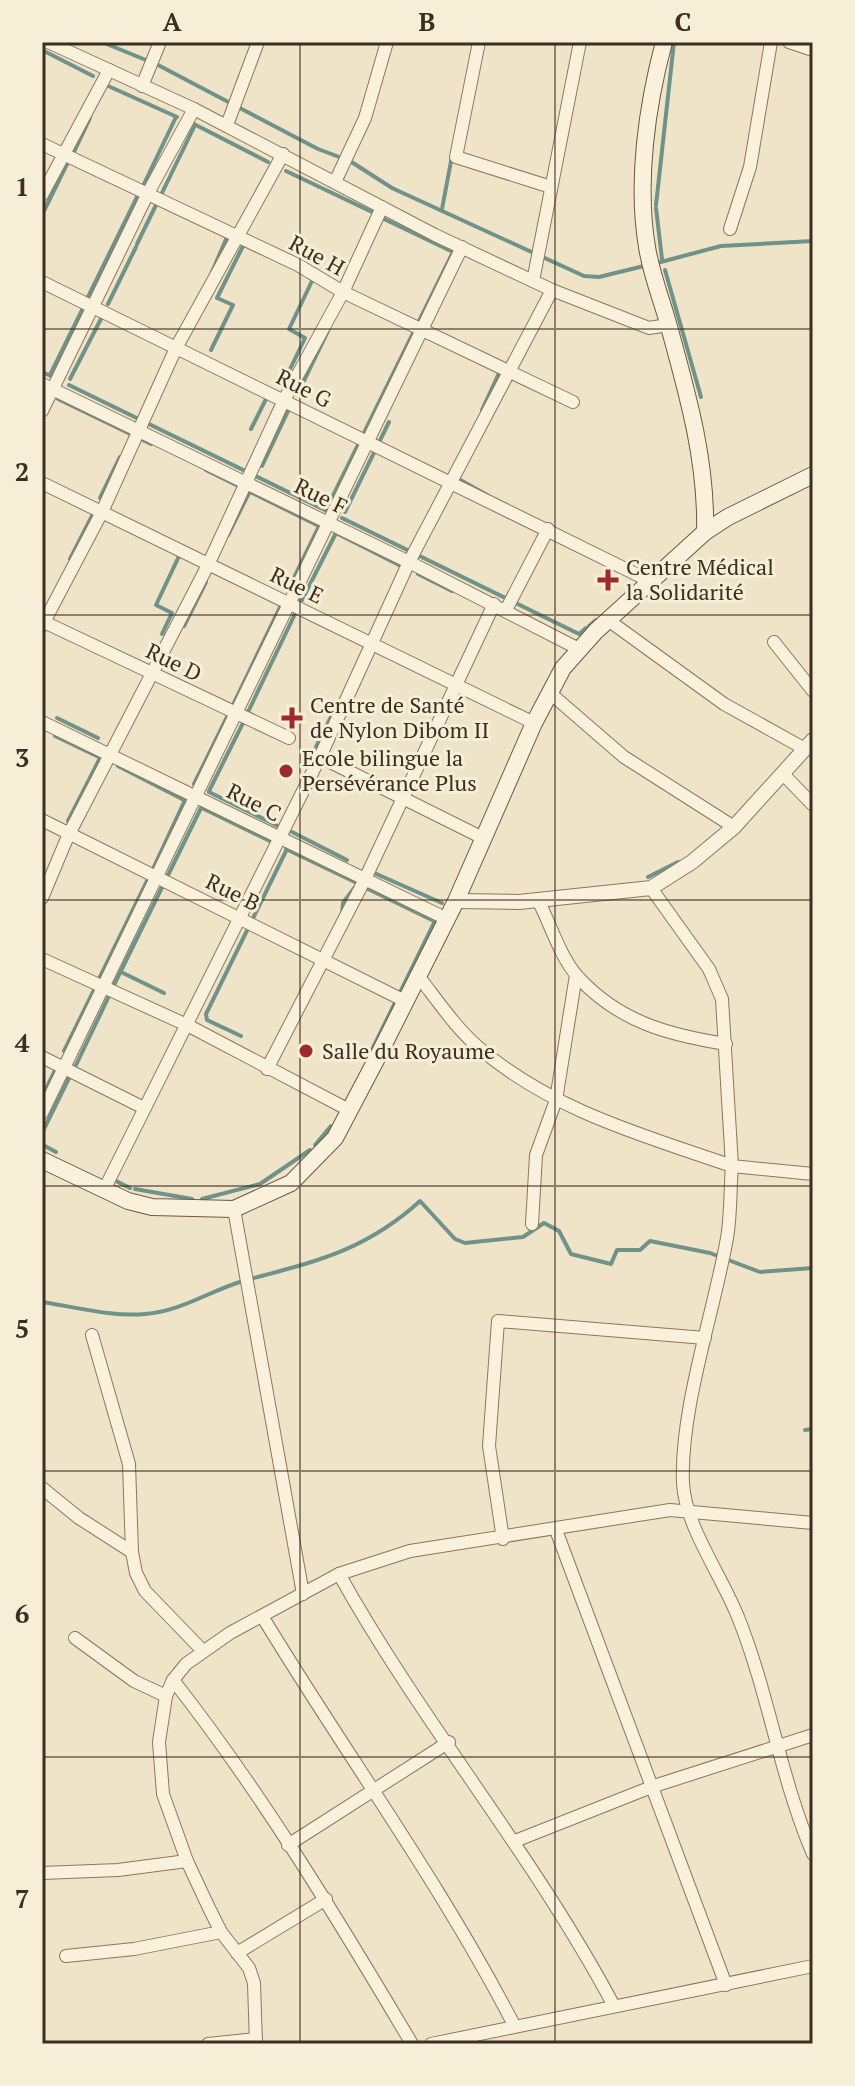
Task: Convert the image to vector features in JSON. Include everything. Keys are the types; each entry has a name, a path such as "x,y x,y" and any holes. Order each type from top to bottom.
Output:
{"main road":[{"path":"664,42 646,148 643,205 647,247 699,447 705,487 705,532"},
{"path":"42,1160 104,1190 152,1207 234,1209 291,1183 335,1138 456,901 534,723 579,649 705,532 728,517 812,476"}],"street":[{"path":"142,86 160,42"},
{"path":"227,125 258,42"},
{"path":"335,182 365,118 387,42"},
{"path":"479,42 456,157 551,187"},
{"path":"533,281 580,42"},
{"path":"730,229 750,167 771,42"},
{"path":"789,42 813,50"},
{"path":"54,43 227,125 382,207 552,290 649,328 668,325"},
{"path":"42,195 109,70"},
{"path":"42,411 47,387 93,306 148,193 194,109"},
{"name":"Rue H","path":"42,144 298,265 343,292 573,402"},
{"path":"43,623 102,512 137,428 176,348 283,154"},
{"path":"42,898 68,836 208,565 284,400 343,292 382,207"},
{"path":"42,1113 462,247"},
{"name":"Rue G","path":"42,282 652,582"},
{"path":"104,1190 189,1026 320,757 409,562 552,290"},
{"name":"Rue F","path":"47,387 137,428 579,649"},
{"name":"Rue E","path":"42,483 534,723"},
{"path":"506,610 548,529"},
{"path":"267,1069 365,879 494,604"},
{"path":"456,901 538,900 651,888 692,862 734,827 809,745 724,704 608,620"},
{"name":"Rue D","path":"43,623 289,738"},
{"path":"774,642 813,691"},
{"path":"550,693 624,757 734,827"},
{"name":"Rue C","path":"42,722 196,794 447,919"},
{"path":"320,757 483,838"},
{"path":"784,775 813,805"},
{"name":"Rue B","path":"42,820 68,836 241,918 405,1001"},
{"path":"651,888 709,969 722,999 726,1044 732,1166 728,1235 705,1338 684,1460 689,1512 739,1618 759,1677 776,1749 812,1849"},
{"path":"538,900 576,975 636,1020 656,1031 726,1044"},
{"path":"42,959 189,1026 349,1110"},
{"path":"532,1224 536,1155 556,1100 576,975"},
{"path":"419,977 480,1048 556,1100 587,1116 732,1166 813,1174"},
{"path":"42,1057 144,1108"},
{"path":"234,1209 303,1594"},
{"path":"503,1539 489,1446 498,1321 705,1338"},
{"path":"92,1335 129,1464 132,1552 145,1591 202,1650"},
{"path":"42,1488 79,1518 132,1552"},
{"path":"208,2044 256,2041 254,1983 221,1932 187,1861 163,1794 159,1770 159,1742 166,1696 173,1680 202,1650 339,1574 410,1551 503,1539 653,1512 689,1512 813,1523"},
{"path":"556,1530 726,1985"},
{"path":"339,1574 384,1654 449,1742 515,1841 583,1948 614,2006"},
{"path":"262,1616 316,1705 454,1913 514,2025"},
{"path":"75,1638 134,1681 166,1696"},
{"path":"173,1680 207,1723 326,1899 412,2044"},
{"path":"515,1841 654,1786 813,1735"},
{"path":"288,1845 449,1742"},
{"path":"42,1873 118,1870 187,1861"},
{"path":"237,1953 326,1899"},
{"path":"66,1956 134,1949 221,1932"},
{"path":"431,2044 813,1966"}],"waterway":[{"path":"102,42 158,65 318,149 350,161 392,188 584,276 599,277 648,265"},
{"path":"656,205 674,42"},
{"path":"42,50 93,76"},
{"path":"106,85 177,117"},
{"path":"143,186 176,117"},
{"path":"74,152 90,118"},
{"path":"192,123 268,162"},
{"path":"161,195 195,125"},
{"path":"442,209 452,156"},
{"path":"42,215 69,160"},
{"path":"286,171 372,212"},
{"path":"88,297 139,193"},
{"path":"137,244 157,203"},
{"path":"656,208 662,259"},
{"path":"326,510 453,252 382,218"},
{"path":"212,272 227,237"},
{"path":"657,263 721,246 813,241"},
{"path":"211,350 233,305 217,298 244,244"},
{"path":"108,304 136,247"},
{"path":"665,270 701,397"},
{"path":"282,386 305,338 289,329 313,279 310,278"},
{"path":"50,375 84,306"},
{"path":"70,379 103,315"},
{"path":"303,383 328,331"},
{"path":"482,410 500,371"},
{"path":"42,372 51,376"},
{"path":"69,385 327,511"},
{"path":"251,429 268,395"},
{"path":"58,399 151,444"},
{"path":"262,466 290,407"},
{"path":"345,512 389,422"},
{"path":"100,498 120,457"},
{"path":"206,470 319,526 288,590"},
{"path":"455,477 487,495"},
{"path":"228,535 249,493"},
{"path":"70,559 94,512"},
{"path":"342,518 579,634 586,628"},
{"path":"302,600 336,533 403,567"},
{"path":"162,634 172,613 156,605 180,554"},
{"path":"418,574 452,591"},
{"path":"184,626 206,582"},
{"path":"232,707 282,603"},
{"path":"248,712 295,614"},
{"path":"589,626 596,620"},
{"path":"316,747 338,703"},
{"path":"194,784 228,715"},
{"path":"57,718 98,738"},
{"path":"209,791 244,721"},
{"path":"55,736 101,758"},
{"path":"68,821 100,758"},
{"path":"118,766 186,801"},
{"path":"209,792 280,827"},
{"path":"152,871 185,800"},
{"path":"114,985 201,808"},
{"path":"202,808 272,842"},
{"path":"292,832 347,860"},
{"path":"286,849 359,884"},
{"path":"241,1036 207,1020 206,1014 287,849"},
{"path":"648,877 678,862"},
{"path":"372,872 442,903"},
{"path":"98,981 149,877"},
{"path":"342,915 343,903 355,887"},
{"path":"366,888 434,921"},
{"path":"367,1060 435,921"},
{"path":"121,972 164,993"},
{"path":"64,1051 94,990"},
{"path":"76,1065 109,996"},
{"path":"42,1097 57,1066"},
{"path":"42,1133 71,1074"},
{"path":"315,1145 331,1126"},
{"path":"43,1145 56,1152"},
{"path":"202,1199 260,1184 310,1150"},
{"path":"116,1181 130,1188"},
{"path":"135,1189 192,1199"},
{"path":"42,1302 119,1314 145,1314 171,1309 231,1285 315,1261 358,1244 420,1201 455,1239 465,1243 523,1237 544,1223 559,1231 571,1254 611,1264 617,1250 640,1250 650,1241 710,1253 760,1272 813,1268"},
{"path":"805,1430 813,1429"}],"place":[{"name":"Centre Médical la Solidarité","path":"608,580"},
{"name":"Centre de Santé de Nylon Dibom II","path":"292,718"},
{"name":"Ecole bilingue la Persévérance Plus","path":"286,771"},
{"name":"Salle du Royaume","path":"306,1051"}]}
